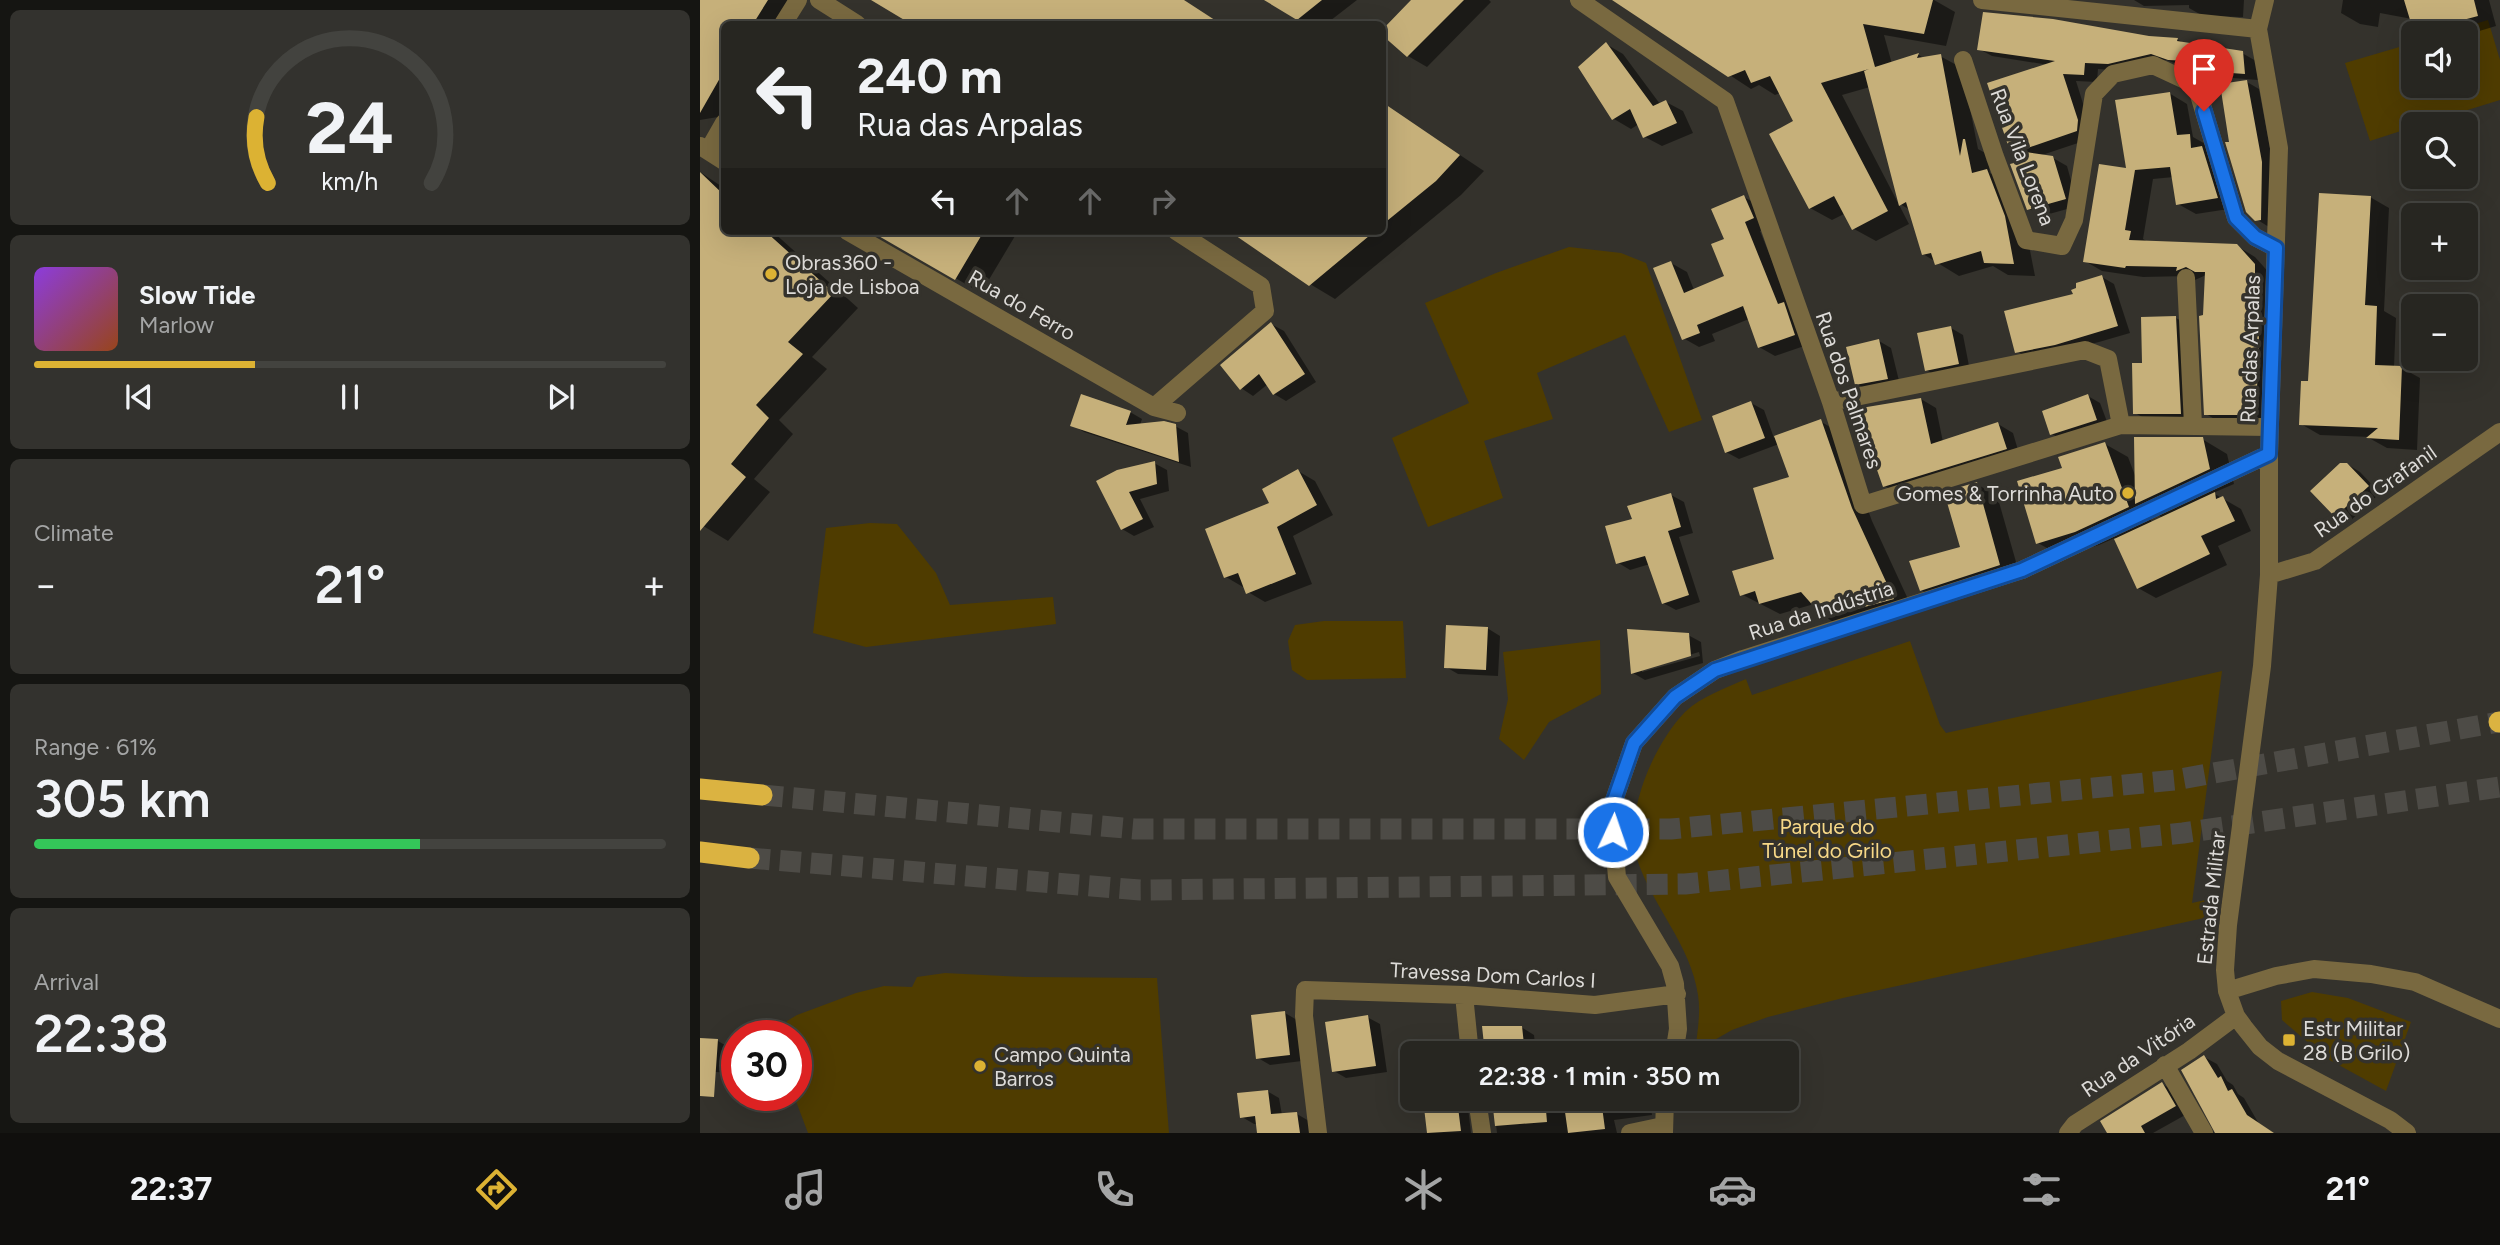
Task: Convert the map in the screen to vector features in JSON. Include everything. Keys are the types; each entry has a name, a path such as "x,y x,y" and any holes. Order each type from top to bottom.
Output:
{"highway":[{"path":"700,789 762,795"},
{"path":"700,852 749,858"}],"street":[{"path":"785,21 798,0"},
{"path":"819,0 852,21"},
{"name":"Rua dos Palmares","path":"1579,0 1725,101 1831,402 1863,505 2121,425 2270,427"},
{"path":"1992,0 2117,7 2258,29"},
{"name":"Rua das Arpalas","path":"2265,0 2258,29 2279,148 2269,454 2269,575"},
{"name":"Rua Vila Lorena","path":"1963,60 2026,240 2062,246 2074,220 2094,94 2113,74 2153,65 2196,85 2236,218 2255,237 2276,248"},
{"path":"721,127 704,148 721,158"},
{"name":"Rua do Ferro","path":"854,235 1154,407 1177,413"},
{"path":"1154,407 1265,311 1261,286 1182,235"},
{"path":"2186,278 2193,425"},
{"path":"1831,402 2085,350 2108,359 2121,425"},
{"name":"Rua do Grafanil","path":"2269,575 2315,561 2500,432"},
{"name":"Rua da Indústria","path":"1676,1041 1677,994 1670,966 1617,877 1611,809 1634,743 1675,697 1715,670 1742,659 2022,570 2269,454"},
{"name":"Estrada Militar","path":"2269,575 2262,666 2228,925 2225,970 2227,991 2236,1016 2260,1046 2278,1061 2390,1120 2407,1133"},
{"path":"2227,991 2276,976 2314,969 2371,974 2415,982 2500,1019"},
{"name":"Travessa Dom Carlos I","path":"1318,1133 1304,1016 1305,990 1464,995 1595,1005 1677,994"},
{"path":"1464,995 1469,1041"},
{"name":"Rua da Vitória","path":"2068,1133 2074,1124 2189,1051 2236,1016"},
{"path":"2165,1065 2204,1133"},
{"path":"1479,1111 1482,1133"},
{"path":"1630,1133 1664,1129 1665,1111"}],"green space":[{"path":"2488,20 2500,60 2500,100 2461,112 2401,112 2401,131 2370,141 2345,63 2401,47 2401,98 2478,98 2478,23"},
{"path":"1569,247 1621,253 1646,263 1702,420 1669,432 1625,335 1537,373 1553,419 1484,441 1503,498 1428,527 1392,438 1469,403 1425,303 1496,273"},
{"path":"870,523 897,524 936,573 950,605 1053,597 1056,624 866,647 813,633 826,528"},
{"path":"1324,621 1403,621 1406,678 1307,680 1292,670 1288,641 1295,625"},
{"path":"1600,640 1601,694 1549,722 1524,760 1499,739 1508,699 1503,652"},
{"name":"Parque do Túnel do Grilo","path":"1910,641 1940,725 1946,733 2222,671 2192,903 2210,899 2213,916 1843,998 1768,1017 1732,1030 1713,1041 1696,1041 1699,1009 1694,977 1680,942 1652,893 1637,859 1634,822 1638,801 1652,761 1662,742 1685,712 1699,701 1746,679 1752,695"},
{"name":"Campo Quinta Barros","path":"945,973 1025,977 1157,978 1169,1133 808,1133 800,1111 812,1111 812,1020 789,1020 856,993 884,986 912,987 917,977"},
{"path":"2312,992 2348,998 2411,1022 2386,1091 2326,1058 2282,1020 2281,1001"}],"building":[{"path":"700,0 768,0 755,21 721,21 721,76 700,113"},
{"path":"871,0 1184,0 1216,21 906,21"},
{"path":"1264,0 1322,0 1297,20"},
{"path":"1411,0 1464,0 1407,57 1386,39 1386,26"},
{"path":"1612,0 1933,0 1924,34 1863,24 1875,67 1919,53 1917,58 1941,54 1960,156 1965,139 1972,173 1987,169 2005,216 2014,264 1984,263 1981,251 1935,265 1931,253 1922,255 1906,202 1899,206 1864,71 1869,69 1821,83 1888,211 1852,230 1834,196 1809,209 1769,134 1793,121 1770,76 1751,83 1745,70 1728,77"},
{"path":"2404,0 2474,0 2478,16 2459,21 2410,21"},
{"path":"1983,12 2053,19 2243,51 2245,74 2217,72 2216,62 2168,60 2151,54 2108,64 2085,63 2084,75 2063,74 2078,120 2077,131 2019,151 2053,156 2066,199 2027,210 2010,164 2014,163 1987,83 2055,61 1977,50"},
{"path":"1606,42 1653,106 1666,100 1677,123 1643,138 1630,109 1612,120 1578,67"},
{"path":"2247,80 2262,162 2261,220 2255,221 2246,212 2225,142 2229,142 2220,84"},
{"path":"2170,92 2177,135 2190,134 2191,148 2202,146 2218,198 2176,205 2170,167 2135,170 2125,230 2131,231 2129,240 2237,244 2255,264 2255,281 2261,282 2256,415 2204,415 2199,316 2203,315 2205,272 2195,272 2186,267 2176,271 2177,267 2125,268 2083,262 2099,164 2126,168 2115,100"},
{"path":"1386,105 1460,155 1436,181 1386,222"},
{"path":"700,172 721,192 721,235 769,235 834,293 788,342 803,354 756,405 769,418 731,464 746,477 700,531"},
{"path":"2319,193 2371,196 2365,305 2377,306 2375,365 2401,366 2399,440 2366,438 2378,428 2299,425 2301,381 2308,381"},
{"path":"1744,195 1754,218 1745,222 1778,304 1784,302 1795,335 1758,348 1743,306 1697,325 1700,333 1682,340 1653,268 1671,261 1684,293 1724,276 1711,244 1724,239 1711,209"},
{"path":"877,235 982,235 955,280"},
{"path":"1235,235 1370,235 1309,286"},
{"path":"2102,275 2118,326 2055,345 2015,353 2004,311 2073,294 2071,290 2076,288 2076,283"},
{"path":"2176,316 2181,414 2133,414 2132,363 2142,363 2141,317"},
{"path":"1271,322 1305,374 1273,395 1259,374 1240,390 1220,365"},
{"path":"1951,326 1959,364 1925,371 1917,333"},
{"path":"1879,339 1888,379 1855,385 1846,347"},
{"path":"1081,394 1131,411 1126,425 1164,421 1176,424 1179,462 1070,426"},
{"path":"2088,394 2097,420 2050,435 2042,411"},
{"path":"1921,398 1931,444 1998,422 2007,449 1883,487 1870,450 1864,451 1856,411"},
{"path":"1751,401 1765,438 1725,453 1712,416"},
{"path":"1821,419 1852,508 1894,599 1824,618 1801,592 1759,604 1755,591 1740,596 1732,571 1774,559 1753,488 1789,477 1774,436"},
{"path":"2134,437 2203,437 2210,469 2135,504"},
{"path":"2105,442 2129,507 2075,532 2036,544 2017,481 2062,468 2058,457"},
{"path":"1155,461 1157,484 1129,492 1143,519 1121,530 1096,481 1117,470"},
{"path":"2340,463 2347,463 2369,486 2335,517 2310,491"},
{"path":"1298,469 1317,505 1277,527 1296,574 1246,594 1238,573 1224,578 1205,529 1269,503 1262,489"},
{"path":"1977,482 2000,565 1920,591 1909,561 1960,547 1944,492"},
{"path":"2215,492 2216,499 2223,496 2235,521 2201,536 2210,554 2137,589 2114,539"},
{"path":"1671,493 1681,527 1668,531 1689,595 1662,604 1645,556 1616,564 1605,526 1632,519 1627,506"},
{"path":"1446,625 1488,627 1486,670 1444,668"},
{"path":"1627,629 1689,633 1691,656 1631,674"},
{"path":"1285,1011 1290,1055 1256,1059 1251,1015"},
{"path":"1368,1015 1376,1066 1332,1072 1325,1022"},
{"path":"1482,1026 1522,1026 1524,1041 1484,1041"},
{"path":"700,1038 718,1039 714,1097 700,1096"},
{"path":"2204,1055 2218,1078 2221,1076 2228,1091 2232,1089 2247,1115 2274,1133 2215,1133 2181,1070"},
{"path":"2162,1082 2176,1106 2141,1126 2145,1133 2107,1133 2100,1121"},
{"path":"1268,1090 1271,1114 1297,1112 1300,1133 1257,1133 1255,1116 1240,1118 1237,1093"},
{"path":"1424,1111 1458,1111 1461,1131 1427,1133"},
{"path":"1493,1111 1546,1111 1547,1122 1495,1126"},
{"path":"1565,1111 1603,1111 1605,1129 1568,1133"}],"tunnel":[{"path":"762,795 1135,829 1671,829 2175,780 2499,722"},
{"path":"749,858 1140,890 1685,884 2183,833 2500,787"}],"place":[{"name":"Obras360 - Loja de Lisboa","path":"771,274"},
{"name":"Gomes & Torrinha Auto","path":"2128,493"},
{"name":"Estr Militar 28 (B Grilo)","path":"2289,1040"},
{"name":"Campo Quinta Barros","path":"980,1066"}],"route":[{"path":"1613,832 1611,809 1634,743 1675,697 1715,670 2022,570 2269,454 2276,248 2255,237 2236,218 2204,111"}]}
